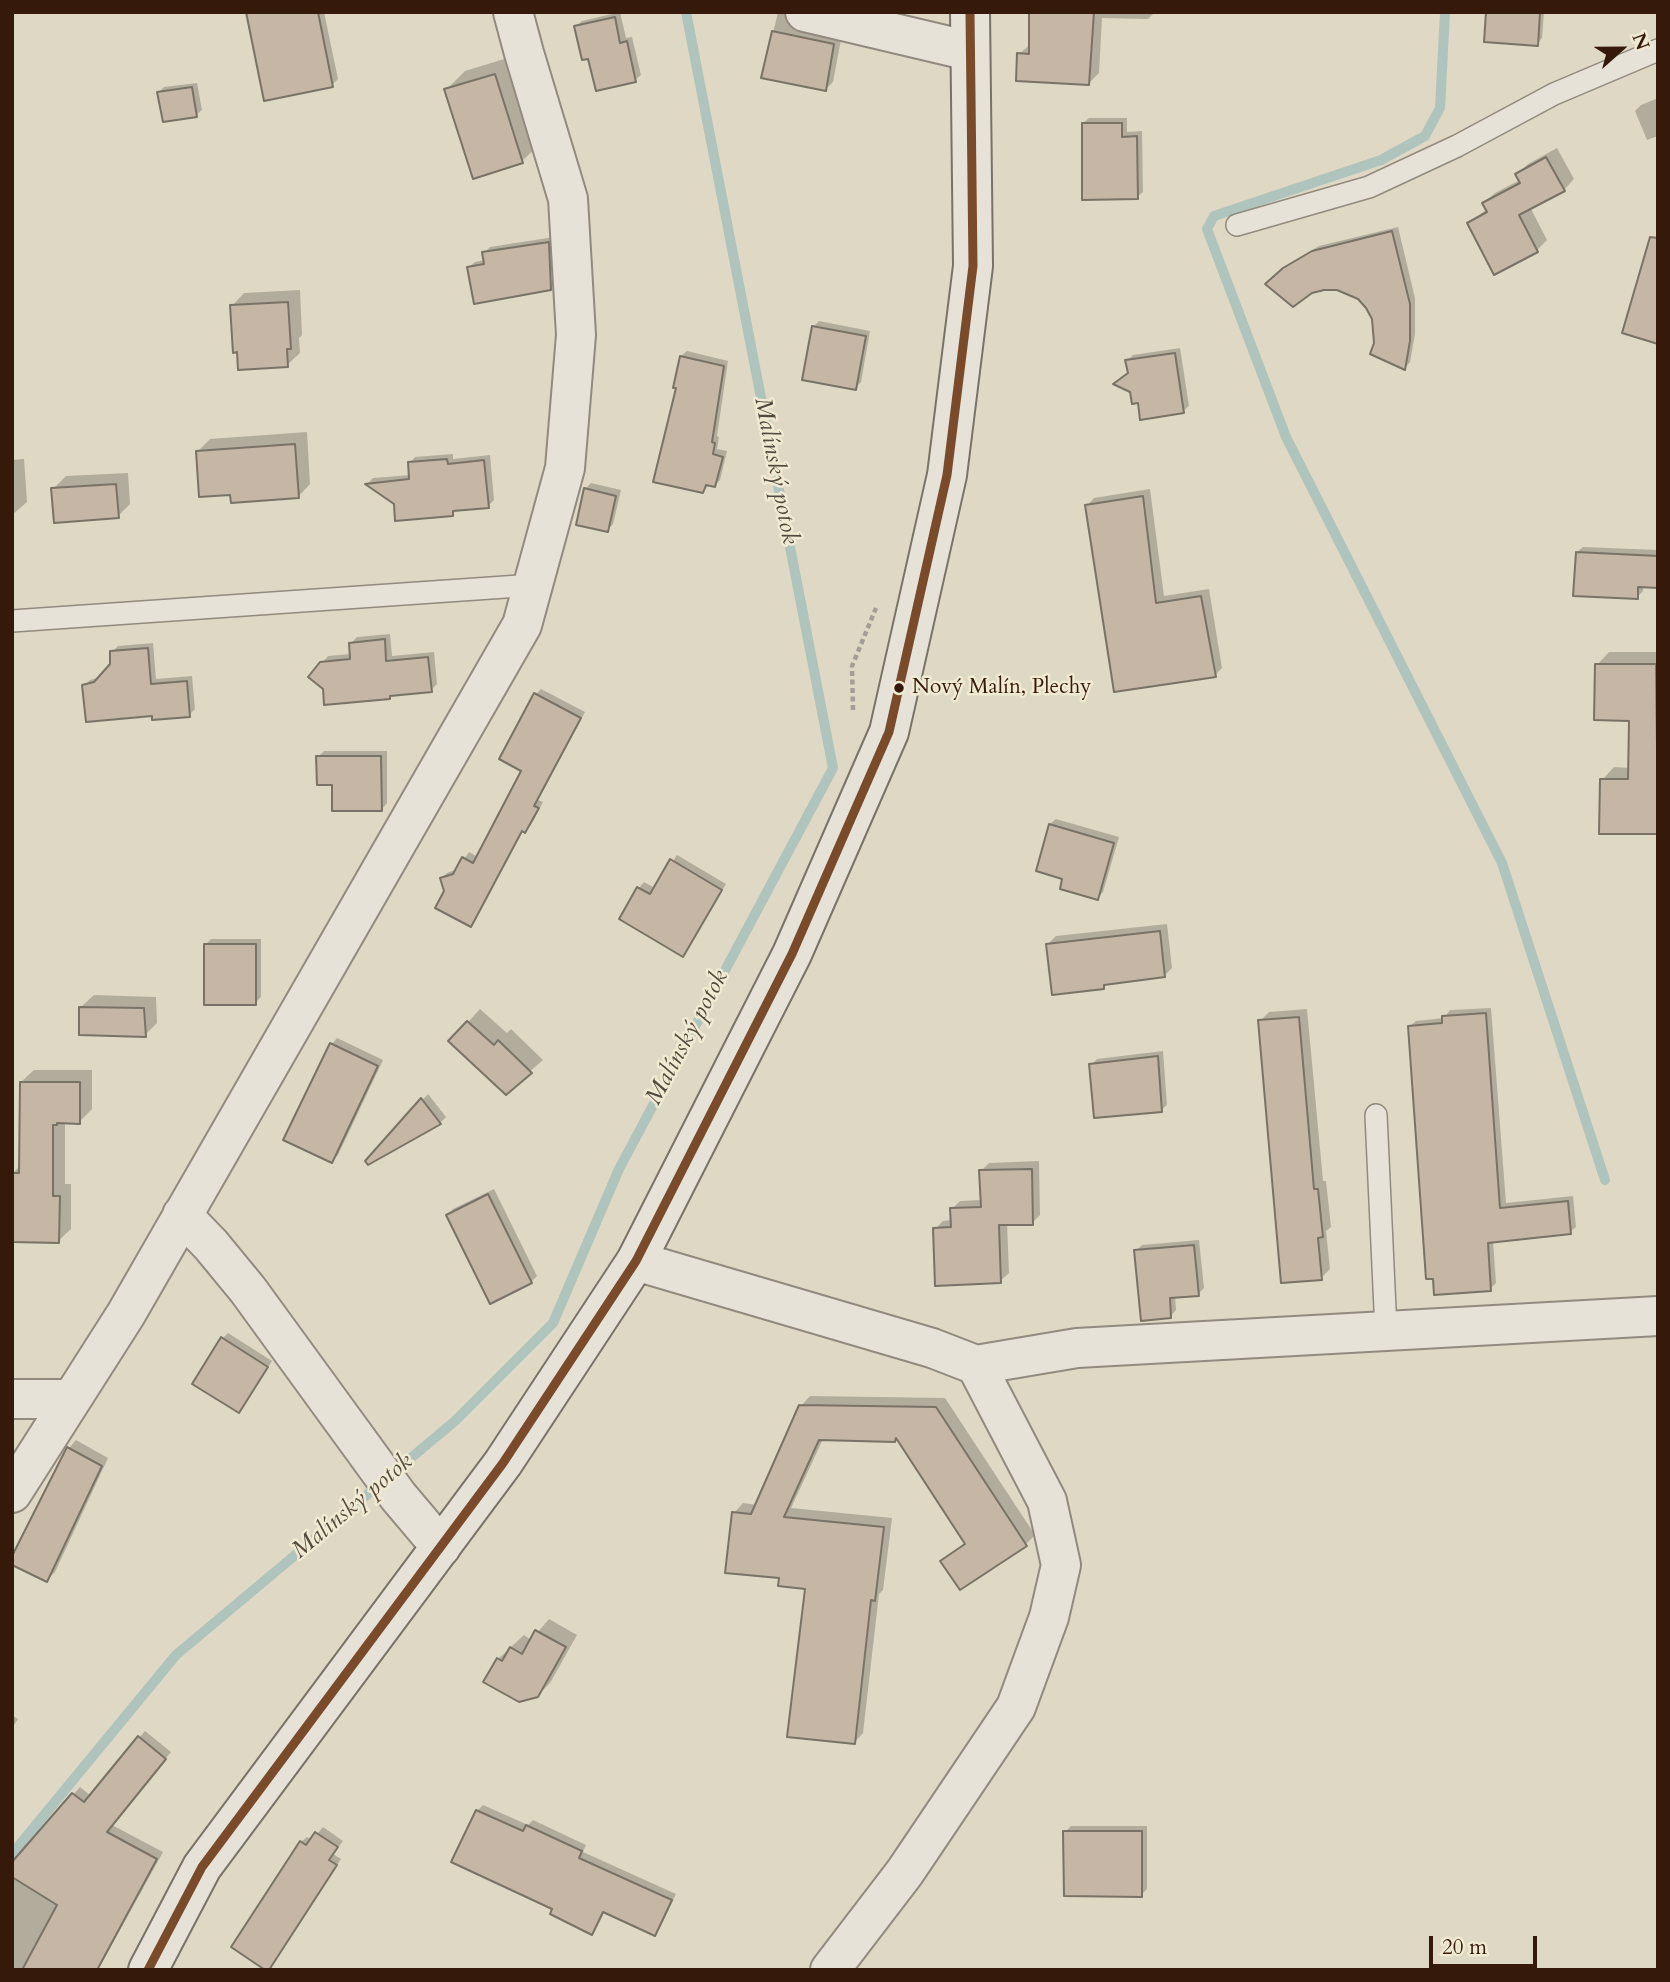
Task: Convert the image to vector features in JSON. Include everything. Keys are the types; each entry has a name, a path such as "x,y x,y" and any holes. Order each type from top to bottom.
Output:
{"street":[{"path":"12,1493 126,1314 522,625 565,468 576,335 568,199 513,12"},
{"path":"805,12 970,51"},
{"path":"148,1970 202,1867 503,1463 636,1261 792,954 889,732 947,475 973,266 970,12"},
{"path":"182,1215 248,1290 389,1485 441,1547"},
{"path":"636,1261 932,1348 976,1365 1077,1348 1658,1316"},
{"path":"830,1970 905,1872 1016,1707 1049,1617 1061,1565 1047,1501 976,1365"},
{"path":"12,1399 71,1399"}],"lane":[{"path":"1237,225 1368,187 1457,146 1554,94 1658,50"},
{"path":"12,621 534,584"},
{"path":"1376,1115 1386,1331"}],"path":[{"path":"853,721 852,666 879,604"}],"building":[{"path":"246,12 318,12 333,87 264,101"},
{"path":"1029,12 1094,12 1089,85 1016,81 1017,53 1029,54"},
{"path":"1486,12 1540,12 1538,46 1484,42"},
{"path":"615,17 620,43 627,41 636,82 596,91 588,59 582,60 574,26"},
{"path":"772,31 834,44 826,91 761,78"},
{"path":"495,74 523,163 473,179 444,89"},
{"path":"192,87 197,117 163,122 157,92"},
{"path":"1082,123 1122,123 1122,137 1137,136 1138,199 1082,200"},
{"path":"1546,157 1565,191 1519,215 1538,252 1494,275 1467,223 1487,212 1482,203 1520,183 1515,174"},
{"path":"1392,231 1410,304 1410,341 1405,370 1370,354 1374,343 1372,319 1358,299 1337,290 1324,290 1312,293 1293,307 1265,284 1283,268 1312,251"},
{"path":"1650,237 1658,238 1658,344 1622,333"},
{"path":"549,242 551,290 474,304 467,267 484,264 482,252"},
{"path":"288,302 291,349 287,349 288,367 238,370 237,352 233,353 230,305"},
{"path":"812,326 866,336 856,390 802,380"},
{"path":"1175,353 1184,413 1140,420 1138,403 1132,404 1130,392 1113,384 1128,373 1125,360"},
{"path":"680,356 724,366 712,442 715,443 713,454 723,457 715,487 706,485 703,493 653,482 676,388 673,388"},
{"path":"295,444 299,498 231,503 230,495 199,497 196,451"},
{"path":"447,459 448,464 484,460 489,508 453,511 453,516 395,521 394,504 365,484 409,479 408,462"},
{"path":"116,484 119,518 54,523 51,488"},
{"path":"584,488 616,496 608,532 576,525"},
{"path":"1143,496 1156,603 1201,596 1216,677 1114,692 1085,505"},
{"path":"1576,552 1658,556 1658,588 1638,587 1638,599 1573,596"},
{"path":"385,639 386,661 428,657 432,692 324,705 323,689 308,677 320,662 350,659 349,643"},
{"path":"148,648 151,684 187,681 190,717 152,720 152,716 86,722 82,685 94,682 110,664 110,651"},
{"path":"1595,664 1656,664 1658,834 1599,834 1600,779 1628,779 1629,721 1594,720"},
{"path":"534,693 581,718 534,806 539,808 525,833 522,831 471,927 435,908 444,891 440,878 453,874 462,857 473,863 521,771 499,759"},
{"path":"316,756 381,756 382,811 332,811 332,785 317,785"},
{"path":"1049,824 1114,843 1098,900 1060,889 1062,879 1036,871"},
{"path":"670,859 722,890 683,957 619,919 637,887 650,894"},
{"path":"1160,931 1165,977 1104,985 1104,989 1052,995 1046,944"},
{"path":"204,944 256,944 256,1005 204,1005"},
{"path":"79,1007 144,1008 146,1037 79,1035"},
{"path":"1486,1013 1500,1208 1568,1201 1571,1234 1488,1243 1491,1291 1434,1295 1433,1279 1426,1279 1408,1026 1442,1023 1442,1016"},
{"path":"1299,1017 1314,1189 1318,1189 1323,1237 1318,1238 1322,1280 1281,1283 1258,1020"},
{"path":"467,1021 494,1045 498,1040 532,1073 506,1095 448,1041"},
{"path":"330,1043 378,1066 332,1163 283,1140"},
{"path":"1158,1056 1162,1112 1094,1118 1089,1064"},
{"path":"20,1082 80,1082 80,1124 53,1125 53,1196 60,1196 59,1243 12,1242 12,1173 19,1173"},
{"path":"421,1098 441,1124 368,1165 365,1161"},
{"path":"1032,1169 1033,1225 999,1225 1001,1283 935,1286 933,1228 951,1227 950,1208 981,1207 979,1170"},
{"path":"488,1194 532,1283 490,1304 446,1215"},
{"path":"1194,1245 1199,1296 1170,1298 1171,1318 1141,1321 1134,1250"},
{"path":"221,1337 268,1367 239,1413 192,1384"},
{"path":"799,1405 936,1407 1027,1546 960,1590 940,1561 965,1544 896,1438 895,1442 819,1440 784,1517 884,1527 875,1601 871,1600 855,1744 787,1737 805,1589 778,1586 779,1578 725,1573 732,1512 751,1514"},
{"path":"67,1447 102,1466 47,1582 12,1565 12,1556"},
{"path":"535,1630 566,1647 538,1697 519,1702 483,1682 497,1658 502,1661 510,1647 522,1654"},
{"path":"138,1736 166,1759 107,1832 157,1859 97,1970 22,1970 57,1905 12,1877 12,1862 72,1793 84,1802"},
{"path":"476,1810 523,1831 526,1825 582,1851 579,1858 672,1900 655,1936 603,1912 592,1935 550,1914 552,1909 451,1862"},
{"path":"1063,1831 1142,1831 1142,1897 1064,1896"},
{"path":"315,1832 338,1847 329,1860 337,1865 269,1970 265,1970 231,1947 300,1841 306,1845"}],"waterway":[{"name":"Malínský potok","path":"12,1854 176,1655 455,1421 553,1323 619,1169 833,768 686,12"},
{"path":"1445,12 1440,108 1425,136 1381,160 1214,216 1207,229 1286,437 1502,863 1605,1180"}],"transit line":[{"path":"148,1970 202,1867 503,1463 636,1261 792,954 889,732 947,475 973,266 970,12"}],"place":[{"name":"Nový Malín, Plechy","path":"899,688"}]}
